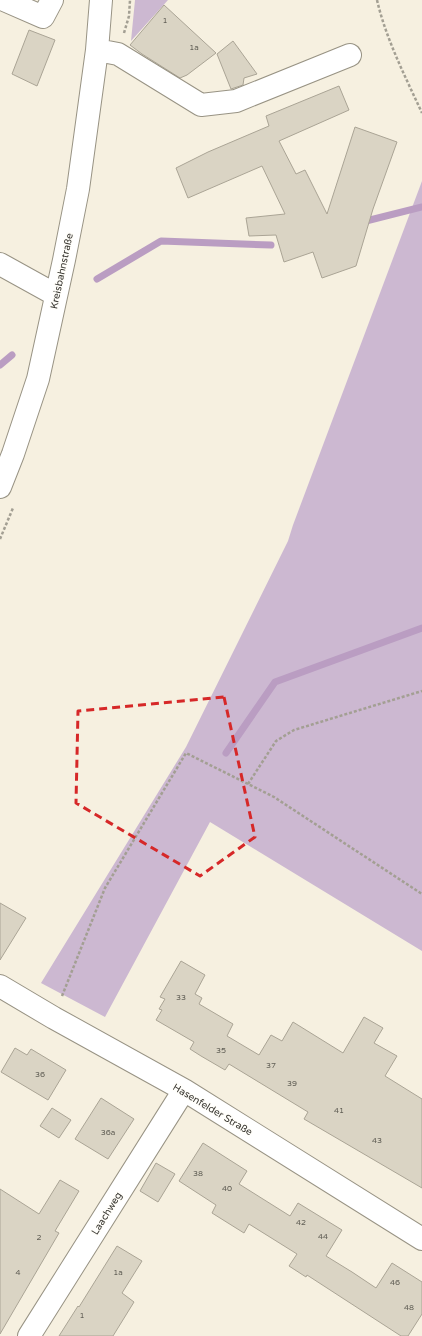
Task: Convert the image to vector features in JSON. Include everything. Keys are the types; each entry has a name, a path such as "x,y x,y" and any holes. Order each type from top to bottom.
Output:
{"street":[{"path":"4,0 43,17 52,0"},
{"name":"Kreisbahnstraße","path":"0,487 13,454 38,379 78,189 97,50 101,0"},
{"path":"97,50 118,54 200,105 236,101 350,55"},
{"path":"0,264 56,295"},
{"name":"Hasenfelder Straße","path":"0,986 54,1018 184,1090 422,1239"},
{"name":"Laachweg","path":"29,1336 184,1090"}],"path":[{"path":"377,0 380,16 402,70 422,113"},
{"path":"248,784 276,741 294,730 422,690"},
{"path":"54,1018 105,888 186,753 274,797 422,894"}],"highlighted area":[{"path":"224,697 255,837 200,876 76,803 78,711"}],"shaded area":[{"path":"135,0 168,0 131,41"},
{"path":"422,181 422,951 210,822 105,1017 41,983 186,747 288,541"}],"building":[{"path":"164,5 216,53 187,75 180,78 130,45"},
{"path":"29,30 55,40 37,86 12,74"},
{"path":"233,41 257,74 244,78 243,85 231,89 217,54"},
{"path":"339,86 349,110 279,141 296,174 305,170 327,214 355,127 397,142 373,209 356,266 322,278 313,252 284,262 276,235 249,236 246,218 285,214 262,166 188,198 176,168 208,152 269,126 266,116"},
{"path":"0,903 26,918 0,960"},
{"path":"181,961 205,975 195,994 202,998 199,1004 233,1024 227,1036 259,1055 271,1035 282,1041 293,1022 343,1053 364,1017 383,1028 374,1043 397,1056 385,1076 422,1099 422,1188 304,1119 308,1112 229,1064 225,1070 201,1056 190,1049 194,1042 156,1020 162,1010 159,1009 165,999 160,997"},
{"path":"15,1048 27,1055 31,1049 66,1070 48,1100 1,1072"},
{"path":"101,1098 134,1119 108,1159 75,1139"},
{"path":"52,1108 71,1120 59,1138 40,1126"},
{"path":"203,1143 247,1171 239,1184 290,1216 298,1203 342,1230 326,1256 376,1288 392,1263 422,1282 422,1314 408,1336 401,1336 307,1275 306,1277 289,1266 297,1254 249,1224 244,1233 212,1213 216,1205 179,1181"},
{"path":"156,1163 175,1174 158,1202 140,1191"},
{"path":"60,1180 79,1191 55,1231 59,1233 0,1334 0,1189 39,1214"},
{"path":"117,1246 142,1261 122,1293 134,1302 113,1336 59,1336 78,1306 79,1307"}],"waterway":[{"path":"362,222 422,207"},
{"path":"97,279 161,241 271,245"},
{"path":"0,365 12,355"},
{"path":"226,753 275,682 422,628"}]}
